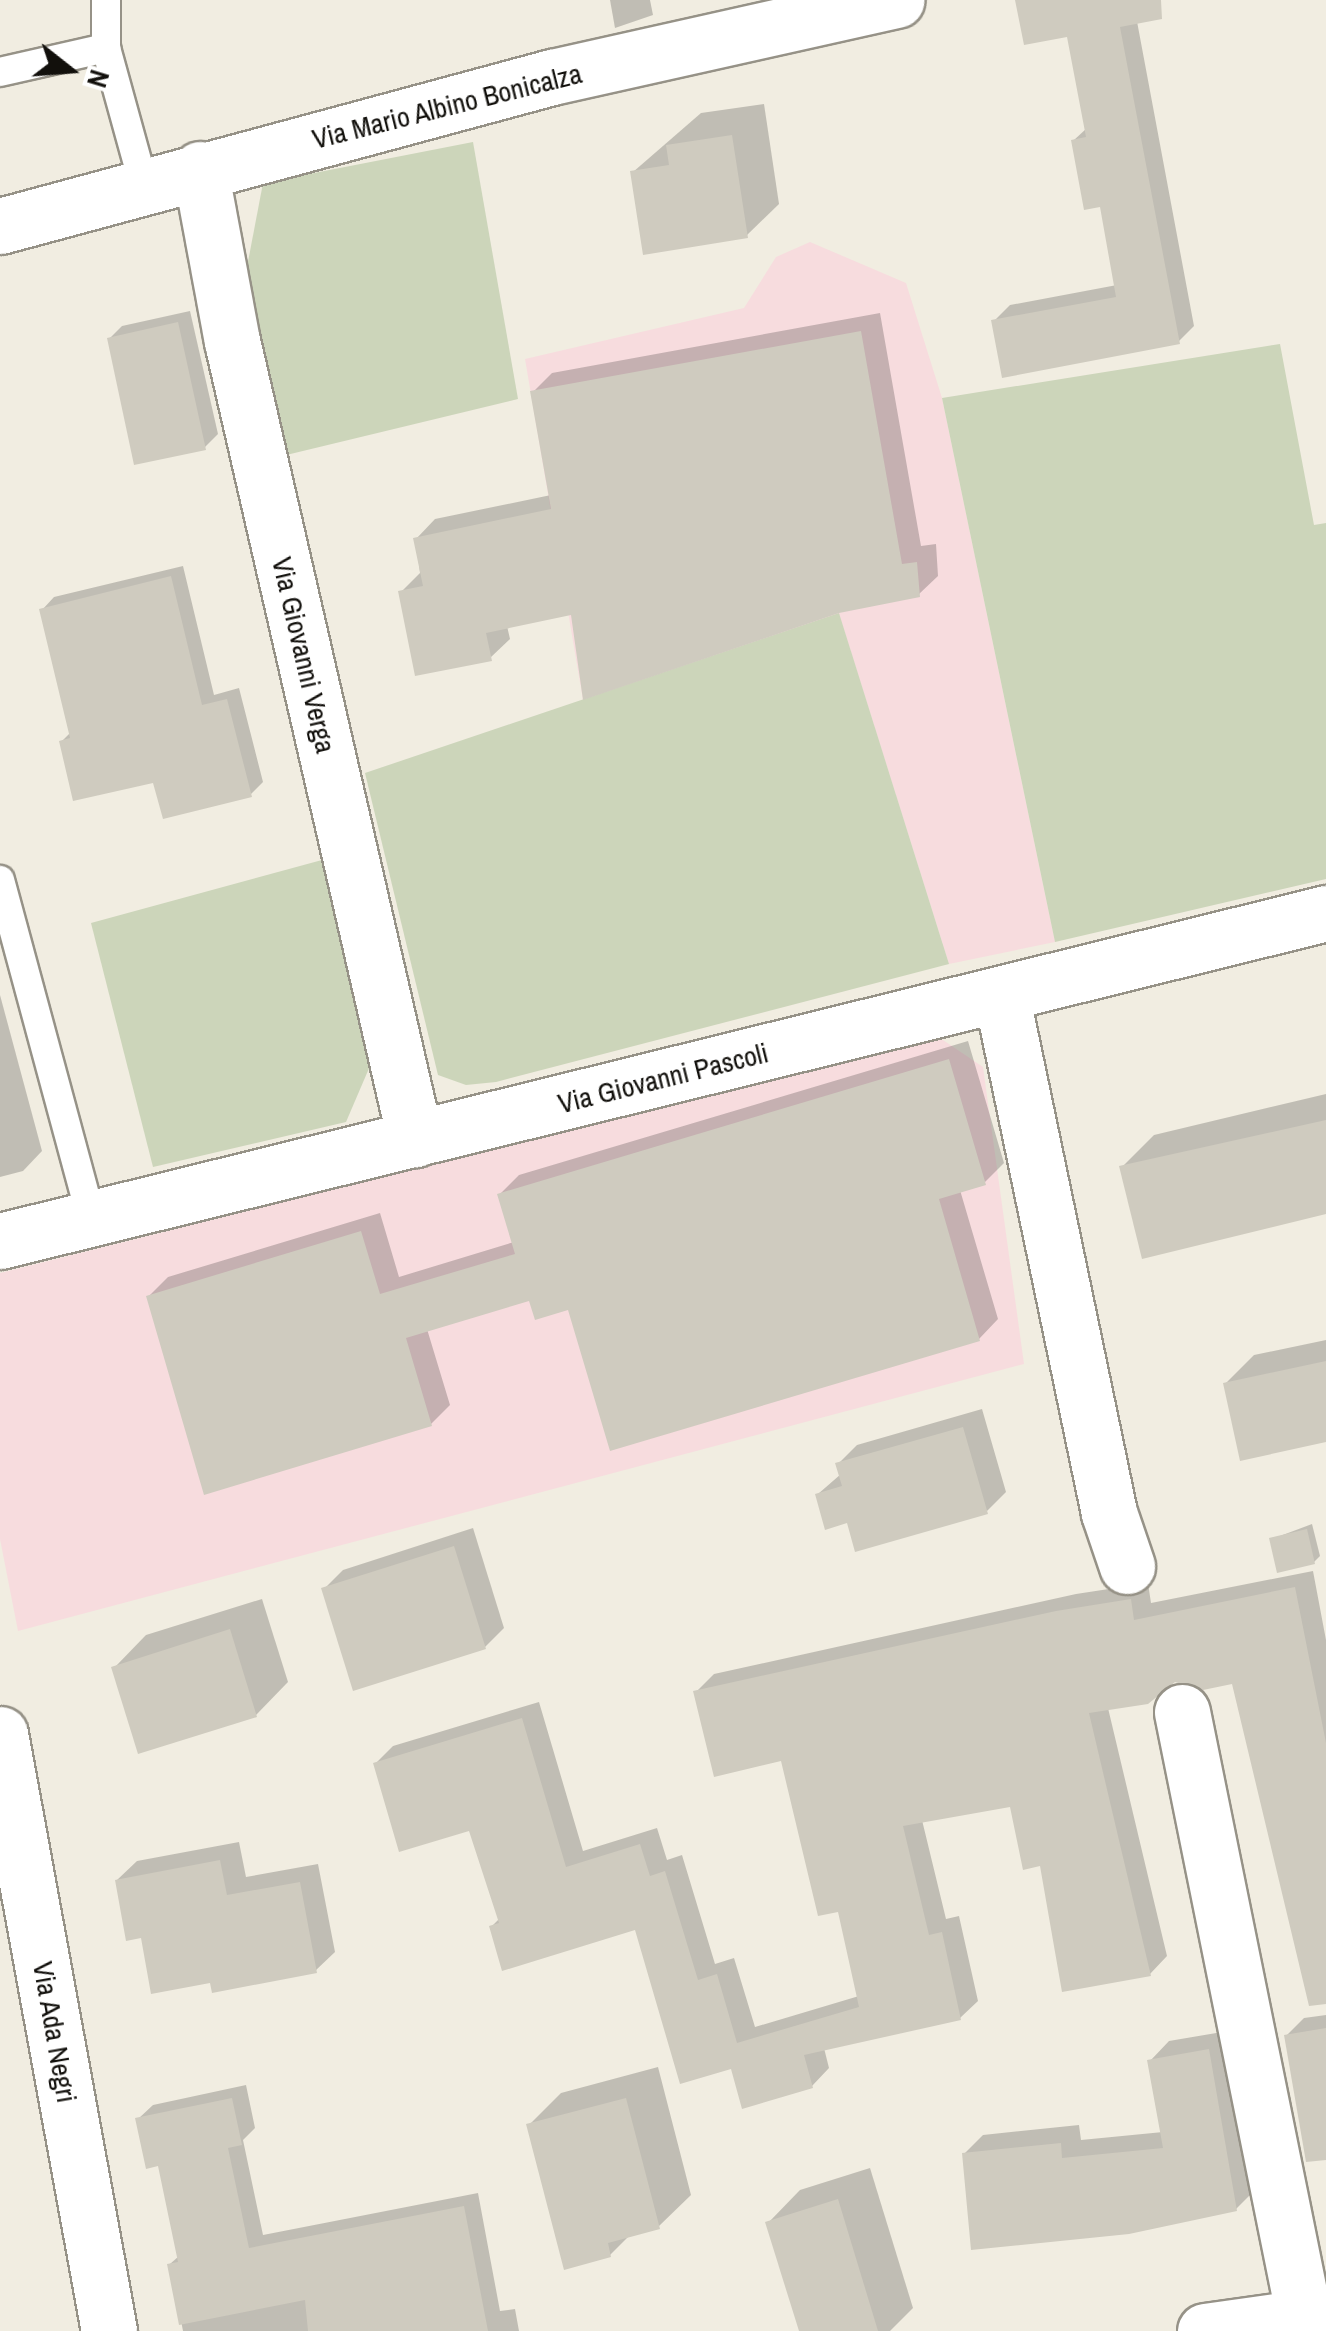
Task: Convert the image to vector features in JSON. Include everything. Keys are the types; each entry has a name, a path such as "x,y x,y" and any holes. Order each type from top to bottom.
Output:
{"street":[{"name":"Via Mario Albino Bonicalza","path":"0,226 200,169 552,78 897,0"},
{"name":"Via Giovanni Verga","path":"200,169 232,341 415,1139"},
{"name":"Via Giovanni Pascoli","path":"0,1241 1326,913"},
{"path":"1002,994 1109,1513 1127,1566"},
{"path":"1182,1712 1315,2316 1205,2331"},
{"name":"Via Ada Negri","path":"0,1734 110,2331"}],"lane":[{"path":"106,0 106,48 144,186"},
{"path":"0,72 106,48"},
{"path":"0,880 91,1218"}],"shaded area":[{"path":"810,242 906,283 942,398 1055,942 949,964 839,614 583,700 525,359 744,308 776,257"},
{"path":"940,1038 983,1067 1024,1364 18,1631 0,1539 0,1273"}],"green space":[{"path":"473,142 518,399 278,457 247,267 263,183"},
{"path":"1280,344 1314,525 1326,523 1326,879 1055,942 942,398"},
{"path":"839,613 949,964 496,1082 466,1085 438,1075 365,773"},
{"path":"333,857 370,1066 346,1122 153,1167 91,923"}],"building":[{"path":"1015,0 1161,0 1162,19 1120,27 1180,344 1002,378 991,320 1116,297 1100,207 1084,210 1071,140 1086,137 1067,37 1024,45"},
{"path":"732,135 748,238 643,255 630,171 669,165 666,145"},
{"path":"178,322 206,450 134,465 107,338"},
{"path":"861,331 902,564 917,562 920,597 839,613 583,700 571,615 486,633 492,661 415,676 398,591 423,586 413,538 551,509 530,391"},
{"path":"171,576 202,705 227,699 252,797 163,819 153,783 73,801 59,741 70,738 39,609"},
{"path":"949,1059 986,1185 939,1199 980,1341 610,1451 568,1310 535,1320 529,1301 406,1338 432,1426 204,1495 146,1296 361,1231 380,1294 515,1254 497,1194"},
{"path":"1326,1120 1326,1214 1142,1259 1119,1166"},
{"path":"1326,1361 1326,1442 1240,1461 1223,1383"},
{"path":"963,1427 988,1514 855,1552 847,1523 825,1530 815,1494 842,1486 835,1463"},
{"path":"1307,1529 1315,1564 1277,1573 1269,1538"},
{"path":"454,1546 486,1649 353,1691 321,1588"},
{"path":"1295,1587 1326,1743 1326,2004 1309,2006 1232,1684 1203,1690 1175,1682 1148,1704 1089,1713 1151,1976 1062,1992 1040,1866 1023,1870 1010,1807 903,1826 929,1935 942,1932 961,2020 804,2055 813,2088 742,2109 731,2069 680,2084 635,1930 502,1971 489,1926 499,1923 469,1831 399,1852 373,1763 522,1718 566,1867 640,1844 650,1876 665,1871 698,1980 717,1974 737,2043 859,2007 838,1912 818,1916 781,1761 714,1777 693,1691 1056,1611 1131,1599 1134,1620"},
{"path":"230,1629 257,1717 138,1754 111,1667"},
{"path":"220,1860 227,1895 300,1882 317,1973 212,1993 210,1983 151,1994 141,1938 126,1941 115,1880"},
{"path":"1326,2028 1326,2160 1306,2162 1284,2035"},
{"path":"1209,2049 1237,2211 1129,2234 971,2250 962,2153 1061,2143 1062,2158 1163,2148 1147,2060"},
{"path":"232,2098 242,2145 228,2148 249,2248 464,2206 488,2331 308,2331 305,2300 179,2325 167,2264 178,2262 158,2166 146,2169 135,2118"},
{"path":"626,2098 660,2229 608,2243 611,2257 564,2270 526,2124"},
{"path":"838,2199 878,2331 799,2331 765,2222"}]}
